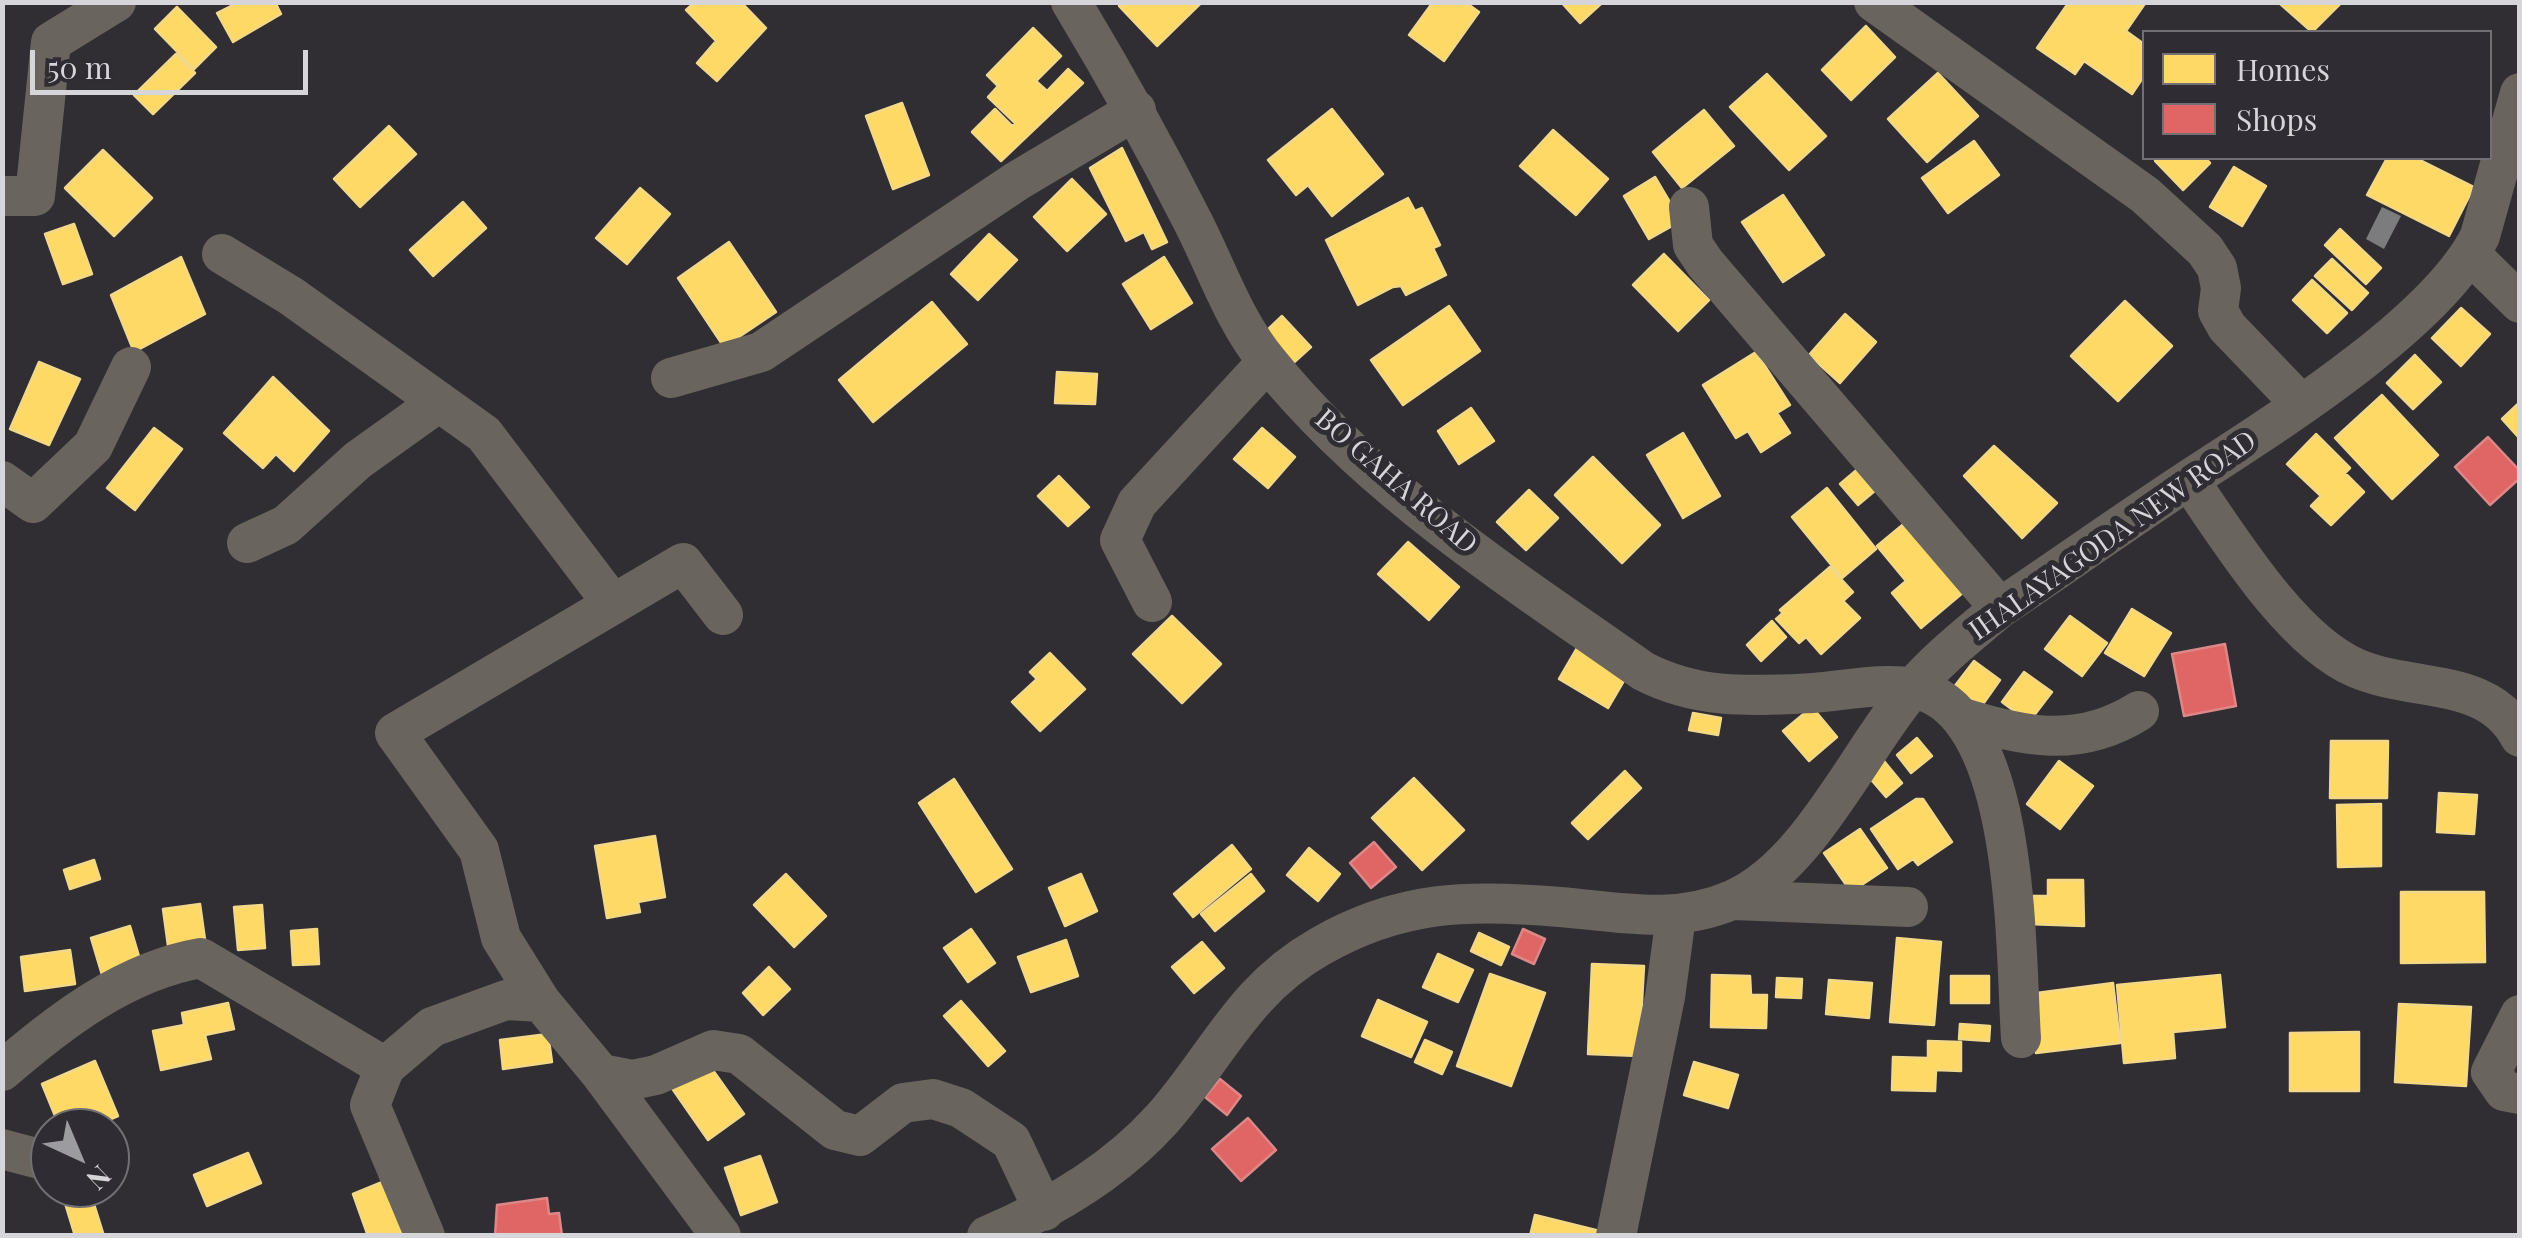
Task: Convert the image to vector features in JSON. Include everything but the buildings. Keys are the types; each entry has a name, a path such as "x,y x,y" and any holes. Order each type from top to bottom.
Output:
{"street":[{"path":"2,196 35,196 51,42 116,2"},
{"name":"BO GAHA ROAD","path":"1072,2 1136,110 1231,305 1267,362 1370,467 1437,524 1643,670 1672,686 1742,696 1913,688"},
{"path":"1874,2 2145,194 2205,250 2216,268 2221,288 2218,311 2227,327 2301,404"},
{"name":"IHALAYAGODA NEW ROAD","path":"988,1236 1044,1211 1121,1157 1163,1118 1234,1021 1266,986 1315,949 1370,919 1439,903 1494,902 1676,916 1734,900 1766,877 1826,817 1858,758 1913,688 2000,608 2301,404 2442,289 2470,256 2492,197 2518,100"},
{"path":"671,378 761,352 1018,181 1136,110"},
{"path":"1689,207 1693,245 1705,263 2000,608"},
{"path":"222,254 291,296 484,434 613,604"},
{"path":"2470,256 2520,303"},
{"path":"1152,602 1120,540 1137,503 1267,362"},
{"path":"2,481 33,504 93,446 130,367"},
{"path":"247,543 286,525 358,460 439,402"},
{"path":"2189,480 2228,538 2324,650 2356,668 2494,702 2520,737"},
{"path":"721,1236 601,1074 541,1002 502,938 479,850 394,732 683,563 724,615"},
{"path":"1913,688 1960,717 2011,734 2054,739 2116,726 2139,711"},
{"path":"1960,717 1984,756 2004,823 2021,1038"},
{"path":"1734,900 1908,907"},
{"path":"1616,1236 1665,997 1676,916"},
{"path":"2,1071 57,1024 162,965 200,958 384,1066"},
{"path":"425,1236 370,1105 384,1066 432,1027 506,1000 541,1002"},
{"path":"2520,1015 2491,1072 2504,1091 2520,1094"},
{"path":"601,1074 632,1080 656,1075 714,1050 739,1054 849,1136 870,1130 903,1103 933,1099 962,1108 1011,1141 1044,1211"},
{"path":"2,1149 30,1156"}]}
